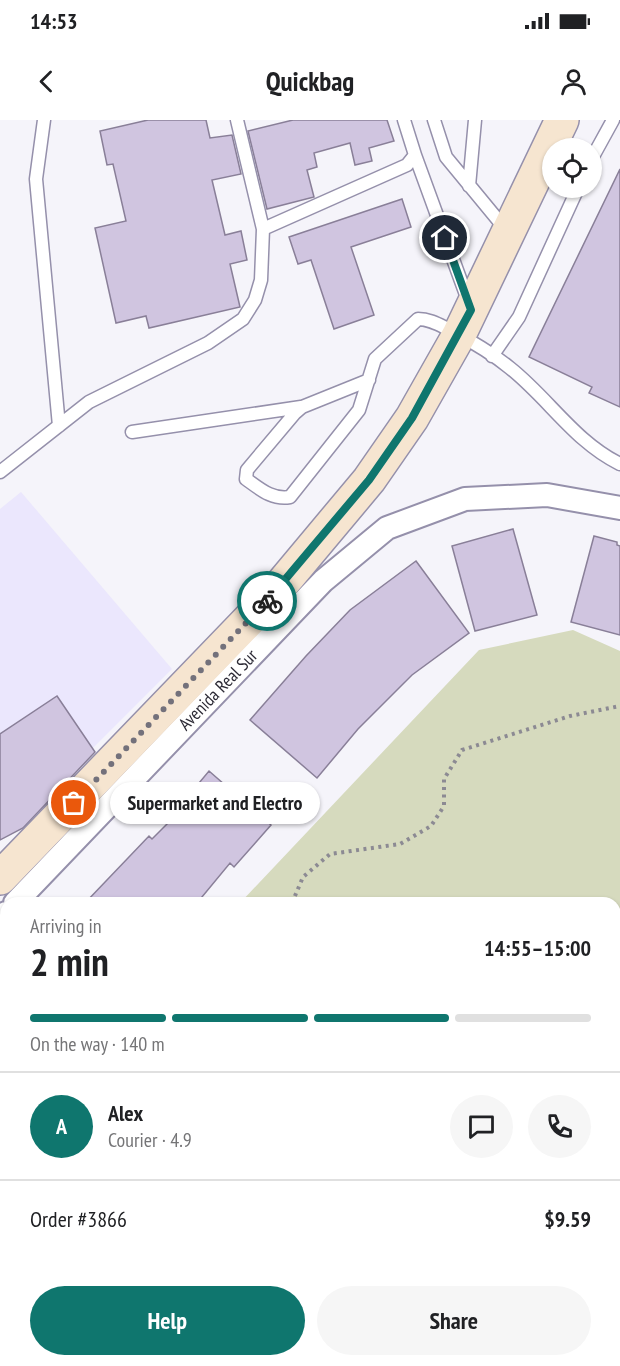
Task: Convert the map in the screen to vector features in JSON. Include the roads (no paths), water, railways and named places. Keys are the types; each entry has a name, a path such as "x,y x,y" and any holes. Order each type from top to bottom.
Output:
{"street":[{"path":"0,878 12,857 272,596 369,480 412,418 465,322 562,120"},
{"name":"Avenida Real Sur","path":"21,897 323,581 387,528 465,499 547,495 620,508"}],"lane":[{"path":"44,120 36,180 59,426"},
{"path":"0,472 89,402 208,343 243,319 255,300 261,280 263,229 238,120"},
{"path":"404,120 465,322 492,356 510,368 573,432 604,456 620,464"},
{"path":"434,120 446,157 508,232"},
{"path":"468,186 475,120"},
{"path":"602,140 613,120"},
{"path":"263,229 407,165 415,155"},
{"path":"492,356 519,317 573,198"},
{"path":"302,407 247,470 246,479 269,495 290,497 359,410 375,360 418,319 465,322"},
{"path":"132,432 302,407 369,380"}],"place":[{"name":"Supermarket and Electro","path":"74,803"}]}
